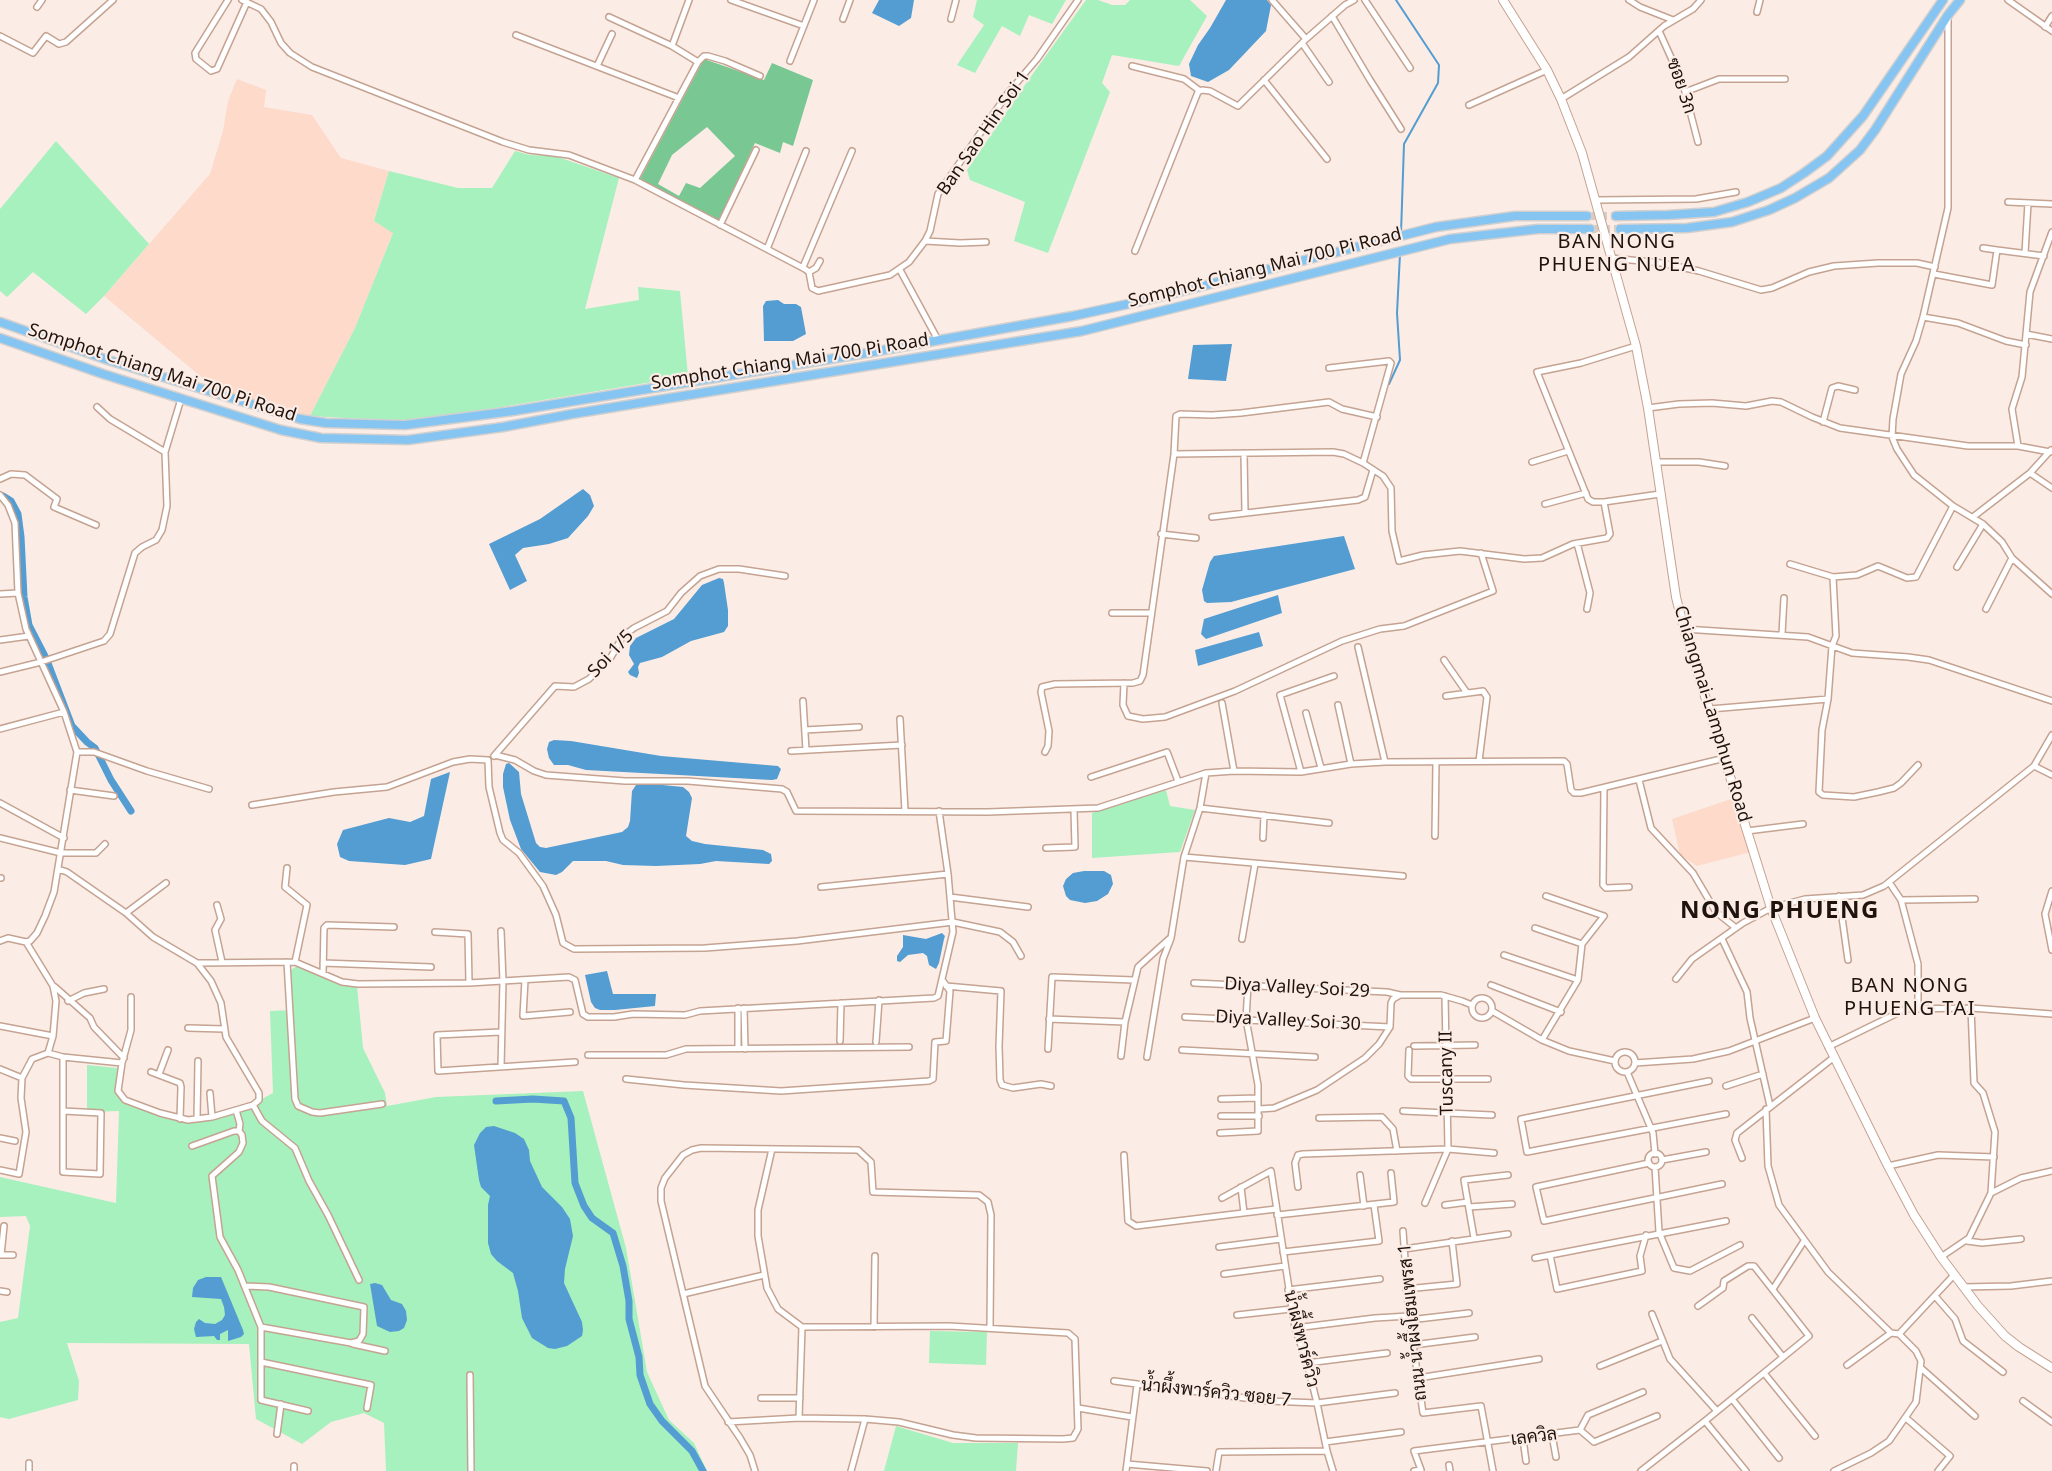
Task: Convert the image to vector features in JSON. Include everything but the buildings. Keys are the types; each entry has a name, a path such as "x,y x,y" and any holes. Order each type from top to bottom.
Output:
{"main road":[{"name":"Chiangmai-Lamphun Road","path":"1503,0 1547,70 1582,153 1636,346 1648,408 1676,597 1684,629 1771,908 1815,1018 1888,1166 1914,1215 1941,1257 1978,1306 2005,1336 2052,1368"},
{"path":"1616,216 1713,212 1748,202 1781,188 1804,173 1827,156 1863,116 1942,0"},
{"path":"1620,229 1687,228 1732,222 1795,198 1828,178 1860,150 1875,130 1948,15 1960,0"},
{"name":"Somphot Chiang Mai 700 Pi Road","path":"0,322 108,360 270,411 326,423 405,425 482,416 938,340 1151,299 1436,227 1515,216 1587,216"},
{"name":"Somphot Chiang Mai 700 Pi Road","path":"0,338 281,430 321,438 377,440 442,436 1082,331 1450,239 1538,229 1590,229"}],"street":[{"path":"37,7 42,0"},
{"path":"0,36 33,53 46,36 59,44 66,42 113,0"},
{"path":"228,0 195,53 196,59 211,71 217,69 245,1 261,9 281,43 290,53 312,67 502,142 529,150 569,156 635,180 803,267 809,272 812,288 818,291 865,281 900,270 938,340"},
{"path":"672,46 689,0"},
{"path":"731,0 804,26"},
{"path":"790,61 814,0"},
{"path":"843,19 849,0"},
{"path":"951,19 956,0"},
{"name":"Ban Sao Hin Soi 1","path":"900,270 925,241 939,194 1008,93 1037,59 1078,0"},
{"path":"1272,0 1304,41 1329,82"},
{"path":"1132,66 1184,79 1200,91 1209,91 1237,106 1304,41 1353,0"},
{"path":"1365,0 1410,68"},
{"path":"1629,0 1640,7 1673,20"},
{"path":"1561,99 1629,57 1673,20 1693,9 1701,0"},
{"path":"1757,12 1760,0"},
{"path":"2008,0 2052,31"},
{"path":"1948,15 1948,208 1923,317 1916,341 1901,374 1892,437 1914,475 1953,506 1983,524 2002,542 2012,558 2052,594"},
{"path":"1332,16 1401,129"},
{"path":"2045,27 2052,16"},
{"path":"609,17 672,46 698,62"},
{"name":"ซอย 3ก","path":"1659,31 1685,92 1698,142"},
{"path":"597,66 612,34"},
{"path":"516,35 679,98"},
{"path":"635,180 698,62 704,56 760,76"},
{"path":"1469,105 1547,70"},
{"path":"1685,92 1719,79 1785,79"},
{"path":"1264,80 1327,159"},
{"path":"1135,250 1194,99 1200,91"},
{"path":"720,225 756,150"},
{"path":"803,267 852,151"},
{"path":"766,249 806,152"},
{"path":"1596,200 1696,199 1736,192"},
{"path":"2008,202 2052,204"},
{"path":"2025,253 2028,203"},
{"path":"2018,446 2012,409 2022,376 2030,292 2052,232"},
{"path":"925,241 986,242"},
{"path":"1983,248 2044,256"},
{"path":"1611,258 1661,263 1699,271 1761,290 1772,288 1809,272 1834,266 1878,263 1917,263 1992,285 1997,249"},
{"path":"809,272 815,270 820,261"},
{"path":"1923,317 1958,323 2006,341 2026,345"},
{"path":"2026,334 2052,339"},
{"path":"1636,346 1581,363 1537,372 1587,496 1593,502 1660,494"},
{"path":"1329,368 1390,362 1363,463"},
{"path":"1823,422 1832,388 1838,386 1855,390"},
{"path":"0,672 41,662 104,641 110,634 135,553 156,540 162,530 167,506 165,452 181,399"},
{"path":"1648,408 1713,403 1757,406 1772,401 1781,402 1840,428 1968,446 2018,446 2051,451"},
{"path":"1045,752 1048,746 1049,731 1042,687 1055,684 1124,683 1140,681 1143,675 1174,454 1176,416 1180,414 1241,413 1329,402 1342,409 1377,417"},
{"path":"98,407 111,419 165,452"},
{"path":"1532,462 1568,451"},
{"path":"1973,517 2030,473 2051,451"},
{"path":"1174,454 1333,452 1344,454 1363,463 1383,476 1391,489 1392,531 1399,561 1445,551 1524,559 1542,558 1577,543 1607,538 1610,534 1604,502"},
{"path":"1244,453 1245,513"},
{"path":"1655,462 1699,462 1725,466"},
{"path":"1212,517 1362,499 1369,489 1373,470"},
{"path":"2030,473 2052,488"},
{"path":"0,479 11,474 25,475 57,499 54,507 96,525"},
{"path":"0,495 8,505 15,523 18,593 29,636 64,712 77,752 54,892 37,933 27,942"},
{"path":"1545,504 1587,496"},
{"path":"1790,564 1833,577 1857,575 1878,566 1907,578 1916,577 1953,506"},
{"path":"1957,567 1983,524"},
{"path":"1161,534 1196,538"},
{"path":"1577,543 1590,593 1587,609"},
{"path":"1124,683 1123,705 1128,716 1143,719 1166,717 1235,691 1342,641 1380,629 1404,626 1493,591 1481,553"},
{"path":"1986,609 2012,558"},
{"name":"Soi 1/5","path":"488,760 495,755 555,686 574,687 589,679 611,657 623,636 667,611 681,593 700,576 719,569 740,568 785,576"},
{"path":"1833,577 1836,636 1832,646 1828,699 1822,730 1819,792 1821,795 1864,796 1901,783 1918,765"},
{"path":"0,594 18,593"},
{"path":"1782,634 1784,598"},
{"path":"1112,613 1151,613"},
{"path":"1684,629 1808,637 1852,653 1929,660 2052,701"},
{"path":"0,640 29,636"},
{"path":"1358,646 1385,762"},
{"path":"1444,660 1467,693"},
{"path":"1301,772 1280,695 1334,676"},
{"path":"1446,696 1483,691 1487,698 1479,761"},
{"path":"1710,709 1828,699"},
{"path":"803,701 806,750"},
{"path":"1222,703 1234,771"},
{"path":"1338,705 1352,764"},
{"path":"0,729 64,712"},
{"path":"1306,712 1321,768"},
{"path":"900,719 905,812"},
{"path":"805,730 860,727"},
{"path":"1676,979 1692,959 1736,928 1771,908 1805,899 1863,895 1889,882 2034,766 2052,735"},
{"path":"790,751 902,745"},
{"path":"77,752 94,752 147,771 209,789"},
{"path":"1091,777 1167,752 1178,781"},
{"path":"495,755 515,760 546,775 625,781 688,781 782,789 787,792 796,811 905,812 1098,808 1206,774 1234,771 1301,772 1352,764 1385,762 1564,761 1567,764 1571,790 1575,793 1639,780 1725,758"},
{"path":"252,805 334,792 387,787 453,762 470,759 488,760 489,787 503,840 519,853 543,885 556,915 563,943 574,949 705,948 786,942 953,922 1000,932 1012,942 1021,956"},
{"path":"1435,836 1436,762"},
{"path":"2034,766 2052,775"},
{"path":"1147,1057 1163,959 1171,938 1184,857 1200,808 1206,774"},
{"path":"1639,780 1651,828 1693,873 1716,912 1736,928"},
{"path":"1604,788 1603,885 1606,888 1629,887"},
{"path":"70,790 114,796"},
{"path":"0,803 64,838"},
{"path":"1200,808 1329,823"},
{"path":"1046,848 1075,846 1074,810"},
{"path":"938,996 944,983 953,932 939,811"},
{"path":"1263,838 1264,815"},
{"path":"1747,831 1803,824"},
{"path":"0,838 61,854 96,853 105,843"},
{"path":"1184,857 1403,876"},
{"path":"1242,939 1255,864"},
{"path":"287,868 285,887 306,902 307,907 295,962"},
{"path":"58,869 67,872 126,913 153,937 197,963 211,981 221,1003 226,1037 259,1093 259,1100 253,1105 197,1119 180,1119 125,1100 118,1091 131,1030 131,997"},
{"path":"821,887 948,874"},
{"path":"1889,882 1901,900 1918,964 1918,1009"},
{"path":"126,913 166,883"},
{"path":"2052,891 2045,914 2052,950"},
{"path":"1542,1040 1561,1012 1578,980 1582,944 1604,916 1546,896"},
{"path":"950,897 1028,907"},
{"path":"1839,897 1848,960"},
{"path":"1901,900 1975,899"},
{"path":"217,905 221,919 214,930 222,962"},
{"path":"323,973 324,928 327,925 394,927"},
{"path":"1535,928 1582,944"},
{"path":"501,931 503,981 501,1067"},
{"path":"435,932 468,934 469,983"},
{"path":"0,941 8,938 27,942 53,986 90,1018 94,1027 123,1061"},
{"path":"1121,1056 1125,1022 1138,967 1171,938"},
{"path":"1722,939 1747,992 1768,1107 1768,1166 1779,1205 1828,1272 1891,1333 1899,1334 1916,1351 1921,1360 1916,1402 1889,1441 1834,1471"},
{"path":"1504,955 1578,980"},
{"path":"287,962 295,1099 298,1106 321,1113 381,1104"},
{"path":"197,963 295,962 342,982 358,984 469,983 572,978 575,980 583,1014 594,1018 633,1014 685,1015 700,1011 741,1008 950,996"},
{"path":"323,963 431,967"},
{"path":"1048,1049 1052,977 1134,980"},
{"path":"525,980 523,1016 570,1012"},
{"path":"626,1079 781,1091 929,1081 933,1079 935,1042 946,1041 950,991 944,983"},
{"path":"944,983 1001,991 999,1046 1002,1085 1013,1088 1041,1084 1051,1086"},
{"name":"Diya Valley Soi 29","path":"1194,983 1445,996 1472,1005"},
{"path":"1220,1133 1258,1131 1258,1084 1246,1019 1248,985"},
{"path":"1491,985 1561,1012"},
{"path":"48,1053 53,1036 56,1000 53,986"},
{"path":"68,1001 84,993 104,989"},
{"path":"1259,1109 1274,1108 1317,1090 1365,1058 1379,1044 1390,1027 1391,1003 1400,995"},
{"name":"Tuscany II","path":"1445,996 1448,1149"},
{"path":"1478,999 1485,999 1491,1005 1491,1011 1485,1018 1479,1018 1473,1014 1472,1005 1478,999"},
{"path":"876,1042 879,1000"},
{"path":"840,1041 841,1003"},
{"path":"741,1008 742,1049"},
{"path":"1941,1257 1967,1241 1991,1193 1995,1132 1983,1093 1974,1083 1971,1008"},
{"path":"1828,1047 1906,1009 1971,1008 2052,1014"},
{"path":"1491,1011 1542,1040 1569,1051 1615,1061"},
{"name":"Diya Valley Soi 30","path":"1185,1017 1390,1027"},
{"path":"1635,1063 1693,1059 1729,1051 1815,1018"},
{"path":"1050,1020 1125,1022"},
{"path":"0,1026 53,1036"},
{"path":"188,1028 224,1029"},
{"path":"501,1032 437,1035 438,1071 575,1062"},
{"path":"1414,1046 1475,1045"},
{"path":"588,1055 666,1055 686,1049 909,1047"},
{"path":"159,1074 168,1050"},
{"path":"1182,1050 1315,1058"},
{"path":"1408,1050 1409,1078 1488,1079"},
{"path":"1626,1052 1632,1054 1635,1063 1633,1069 1628,1072 1618,1070 1615,1061 1620,1053 1626,1052"},
{"path":"0,1170 19,1174 27,1132 21,1098 22,1078 32,1059 48,1053 63,1057 123,1061"},
{"path":"63,1057 63,1111 63,1172 100,1174 101,1113 63,1111"},
{"path":"1742,1158 1735,1137 1737,1133 1833,1058"},
{"path":"197,1119 198,1061"},
{"path":"0,1069 22,1078"},
{"path":"151,1071 180,1083 180,1119"},
{"path":"1628,1072 1651,1128 1655,1154"},
{"path":"1726,1086 1763,1074"},
{"path":"1709,1081 1521,1119 1527,1152 1726,1114"},
{"path":"210,1093 212,1117"},
{"path":"1221,1099 1258,1098"},
{"path":"253,1105 262,1121 295,1148 359,1280"},
{"path":"236,1110 240,1124 239,1131 243,1139 242,1148 213,1174 212,1180 220,1237 245,1286 261,1327 261,1400 309,1411"},
{"path":"1403,1111 1492,1115"},
{"path":"1221,1116 1259,1116"},
{"path":"1319,1118 1382,1117 1393,1129 1397,1151"},
{"path":"192,1146 239,1131"},
{"path":"0,1138 15,1141"},
{"path":"755,1471 750,1455 705,1386 661,1201 661,1188 665,1178 683,1155 701,1148 858,1150 871,1162 873,1192 979,1194 988,1202 991,1215 990,1328"},
{"path":"728,1422 799,1418 866,1419 914,1424 953,1435 976,1438 1063,1439 1072,1438 1078,1430 1075,1340 1068,1333 949,1326 802,1327 778,1309 767,1288 758,1236 758,1210 772,1149"},
{"path":"1425,1203 1448,1149"},
{"path":"1298,1187 1295,1163 1298,1155 1448,1149 1494,1153"},
{"path":"1662,1160 1707,1152"},
{"path":"1655,1154 1659,1155 1662,1160"},
{"path":"1649,1163 1650,1156 1655,1154"},
{"path":"1124,1155 1128,1221 1136,1226 1244,1213 1394,1202 1391,1173"},
{"path":"1888,1166 1938,1155 1994,1157"},
{"path":"1655,1167 1660,1165 1662,1160"},
{"path":"1655,1167 1649,1163 1536,1187 1544,1221 1722,1184"},
{"path":"1655,1167 1659,1232 1674,1268 1690,1271 1740,1245"},
{"name":"น้ำผึ้งพาร์ควิว","path":"1241,1187 1270,1171 1294,1328 1307,1363 1333,1471"},
{"path":"1991,1193 2021,1178 2052,1171"},
{"path":"1360,1175 1364,1206"},
{"path":"1474,1238 1464,1180 1508,1175"},
{"path":"1222,1198 1241,1187 1244,1213"},
{"path":"1283,1252 1379,1241 1374,1204"},
{"path":"1445,1205 1512,1204"},
{"path":"1534,1258 1659,1232 1726,1221"},
{"path":"4,1226 1,1255 13,1256"},
{"name":"ถนน น้ำผึ้งโฮมเพรส 1","path":"1403,1231 1409,1318 1423,1413 1481,1406 1489,1442"},
{"path":"1404,1249 1508,1234"},
{"path":"1550,1254 1557,1289 1642,1271 1640,1256 1646,1235"},
{"path":"1219,1247 1281,1239"},
{"path":"1967,1241 1982,1243 2021,1239"},
{"path":"1406,1289 1457,1284 1452,1241"},
{"path":"1773,1289 1804,1241"},
{"path":"873,1327 875,1256"},
{"path":"1224,1274 1285,1266"},
{"path":"1643,1471 1809,1336 1754,1266 1748,1266 1724,1281 1723,1288 1698,1306"},
{"path":"683,1294 764,1275"},
{"path":"1899,1334 1954,1275"},
{"path":"1288,1290 1380,1279"},
{"path":"1963,1287 2012,1286 2052,1281"},
{"path":"245,1286 269,1287 364,1307 363,1334 359,1341 351,1343"},
{"path":"0,1291 7,1292"},
{"path":"1935,1296 1954,1319 1963,1341 2003,1372"},
{"path":"1237,1315 1291,1309"},
{"path":"1294,1328 1375,1318 1409,1318 1469,1312"},
{"path":"1652,1314 1670,1359 1717,1411"},
{"path":"1752,1318 1783,1357"},
{"path":"261,1327 385,1351"},
{"path":"799,1418 802,1327"},
{"path":"1847,1365 1891,1333"},
{"path":"1413,1345 1475,1337"},
{"path":"1600,1366 1662,1341"},
{"path":"1307,1363 1387,1353"},
{"path":"1418,1378 1539,1359"},
{"path":"261,1362 371,1385 367,1408"},
{"path":"1921,1368 1976,1416"},
{"path":"1764,1373 1815,1436"},
{"path":"470,1375 471,1471"},
{"name":"น้ำผึ้งพาร์ควิว ซอย 7","path":"1114,1381 1268,1401 1317,1403 1395,1393"},
{"path":"1126,1471 1137,1385"},
{"path":"1643,1392 1588,1415 1580,1431 1594,1442 1657,1416"},
{"path":"761,1398 800,1398"},
{"path":"1732,1399 1779,1458"},
{"path":"2023,1401 2052,1422"},
{"path":"277,1434 281,1404"},
{"path":"1078,1408 1132,1417"},
{"path":"1906,1418 1950,1456 1938,1471"},
{"path":"851,1471 866,1419"},
{"path":"1705,1421 1746,1471"},
{"name":"เลควิล","path":"1414,1471 1421,1470 1414,1451 1580,1431"},
{"path":"1325,1442 1401,1432"},
{"path":"1552,1435 1556,1457"},
{"path":"1523,1439 1526,1461"},
{"path":"1489,1442 1493,1471"},
{"path":"1216,1471 1220,1452 1327,1451"},
{"path":"29,1463 29,1471"},
{"path":"1851,1463 1854,1471"},
{"path":"1126,1464 1207,1471"}],"shaded area":[{"path":"237,79 266,90 264,107 312,115 341,158 389,171 374,221 393,232 355,328 310,416 217,390 104,296 210,174 223,131 228,101"},
{"path":"1731,799 1751,852 1697,866 1680,855 1672,819"}],"green space":[{"path":"977,0 1066,0 1052,24 1029,15 1020,36 1002,26 975,73 957,65 984,25 973,17"},
{"path":"1086,0 1125,5 1130,0 1190,0 1207,16 1179,66 1112,55 1102,83 1110,92 1048,253 1014,241 1025,202 970,180 967,170"},
{"path":"704,59 764,80 772,63 813,80 793,146 783,142 780,153 755,143 719,220 640,179","holes":["707,127 735,156 700,188 686,183 679,196 658,184 672,155"]},
{"path":"56,141 149,244 86,314 33,272 7,297 0,291 0,209"},
{"path":"515,151 530,155 555,156 619,178 585,309 639,300 638,287 680,291 688,376 441,417 397,421 310,416 355,328 393,233 374,221 389,171 458,188 492,188"},
{"path":"1166,790 1170,806 1195,810 1180,852 1092,858 1092,813"},
{"path":"297,966 357,986 363,1048 385,1093 387,1106 436,1097 583,1091 626,1248 647,1372 669,1420 694,1443 707,1471 386,1471 384,1423 364,1413 331,1422 302,1444 256,1419 249,1344 67,1343 79,1381 78,1400 9,1419 0,1417 0,1322 18,1318 30,1226 26,1216 0,1217 0,1177 116,1203 119,1111 87,1112 87,1065 117,1068 116,1092 125,1103 188,1121 232,1115 273,1093 270,1011 292,1010 291,970"},
{"path":"930,1331 987,1332 986,1365 929,1363"},
{"path":"896,1426 953,1443 1018,1443 1016,1471 884,1471"}],"water":[{"path":"879,0 914,0 911,18 899,26 872,13"},
{"path":"1226,0 1267,0 1271,5 1266,31 1229,70 1208,82 1191,76 1189,64"},
{"path":"778,300 784,304 796,304 801,307 806,334 793,341 764,341 763,306 766,301"},
{"path":"1232,344 1226,381 1188,379 1193,345"},
{"path":"583,489 590,495 594,506 588,516 568,538 523,548 515,555 527,581 510,590 489,544 540,519"},
{"path":"1344,536 1355,569 1231,602 1207,603 1204,601 1202,590 1214,556"},
{"path":"719,578 723,579 728,610 728,626 724,632 691,641 662,657 640,663 637,678 630,675 628,672 634,664 629,655 630,646 636,638 674,619 702,585"},
{"path":"1278,595 1282,613 1206,639 1201,634 1204,619"},
{"path":"1259,632 1263,646 1198,666 1195,650"},
{"path":"554,740 661,756 778,766 781,769 777,779 772,780 586,770 568,765 554,765 547,749 549,742"},
{"path":"509,763 519,772 521,794 536,843 540,847 546,848 622,832 628,827 630,821 632,791 636,785 642,783 683,787 689,792 692,798 686,836 692,841 763,850 771,854 772,861 769,864 716,861 656,866 623,865 606,861 573,861 556,875 540,872 521,849 510,820 503,787 503,774 506,764"},
{"path":"450,772 431,859 405,865 349,861 340,857 337,844 343,830 389,818 410,822 424,816 431,779"},
{"path":"1104,871 1111,875 1113,884 1108,894 1097,901 1085,903 1070,900 1063,886 1066,879 1073,873"},
{"path":"942,933 945,936 936,969 929,965 927,956 923,953 908,955 900,962 897,961 897,956 903,947 903,935 926,939"},
{"path":"607,971 613,994 656,994 655,1006 615,1010 595,1008 591,1002 585,975"},
{"path":"494,1126 515,1133 524,1139 529,1150 530,1161 542,1187 562,1207 570,1219 573,1236 564,1283 582,1322 583,1330 582,1336 567,1346 548,1348 532,1338 522,1318 513,1273 491,1254 488,1243 490,1196 481,1187 474,1145 486,1127"},
{"path":"206,1277 221,1277 243,1330 244,1334 241,1337 228,1341 228,1330 220,1334 220,1340 214,1336 196,1337 194,1329 199,1319 205,1323 215,1324 225,1315 221,1299 192,1297 193,1288 198,1280"},
{"path":"370,1284 382,1285 391,1300 402,1304 406,1311 407,1320 404,1328 399,1331 390,1332 377,1326"}],"waterway":[{"path":"1396,0 1439,65 1438,83 1404,144 1401,233"},
{"path":"1389,384 1400,360 1397,313 1400,254"},
{"path":"3,496 11,501 18,514 24,597 29,625 46,658 72,726 95,748 111,780 131,811"},
{"path":"496,1101 533,1099 564,1101 571,1118 575,1183 584,1206 592,1218 613,1233 623,1266 629,1301 629,1319 639,1357 640,1375 650,1404 662,1421 692,1451 703,1471"}],"tunnel":[{"path":"1587,216 1616,216"},
{"path":"1590,229 1620,229"}],"district":[{"name":"BAN NONG PHUENG NUEA","path":"1617,254"},
{"name":"NONG PHUENG","path":"1780,911"},
{"name":"BAN NONG PHUENG TAI","path":"1910,998"}]}
